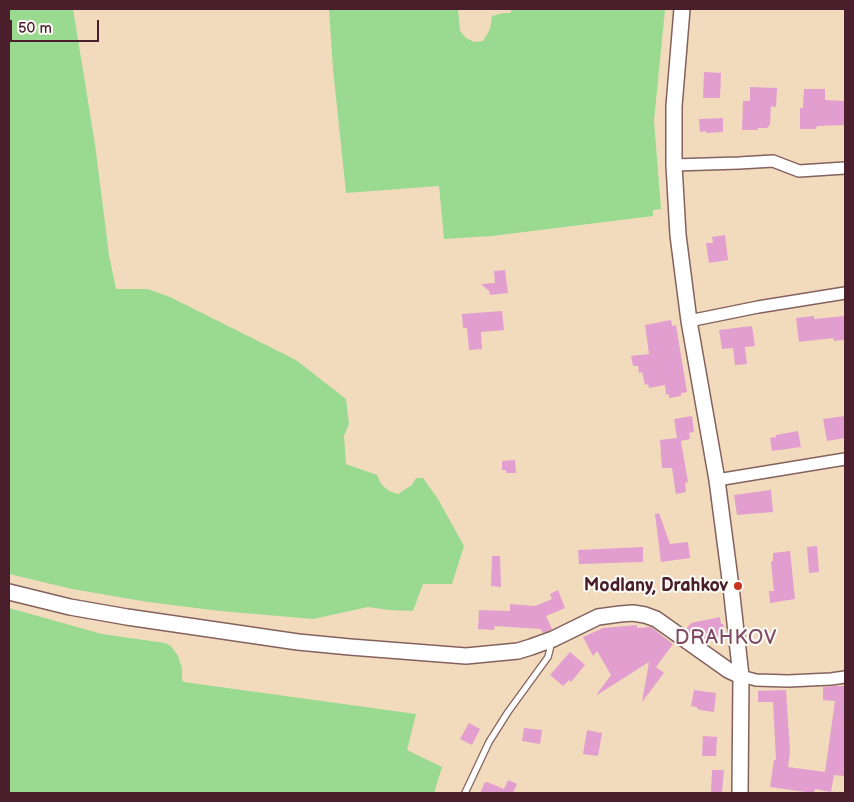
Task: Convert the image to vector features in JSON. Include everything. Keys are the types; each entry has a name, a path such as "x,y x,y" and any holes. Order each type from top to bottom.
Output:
{"street":[{"path":"682,9 674,106 674,165 678,235 689,321 717,480 730,578 740,676 740,793"},
{"path":"674,165 773,161 799,171 845,168"},
{"path":"689,321 758,307 845,293"},
{"path":"717,480 845,459"},
{"path":"9,592 70,607 127,617 298,642 466,656 518,651 553,639 598,617 633,613 645,615 665,624 728,670 740,676 756,680 788,681 845,677"}],"lane":[{"path":"465,793 489,742 548,657 553,639"}],"green space":[{"path":"9,9 73,9 95,144 109,255 116,289 148,289 170,297 296,360 346,399 349,424 344,436 346,464 377,475 381,484 389,491 398,494 412,485 416,478 423,478 438,499 464,546 452,584 423,584 413,611 368,607 313,619 220,611 148,602 72,589 9,574"},
{"path":"329,9 458,9 460,31 466,38 474,42 483,41 490,29 492,16 511,13 511,9 665,9 654,121 661,209 653,210 653,216 492,236 444,239 439,186 346,193 333,69"},
{"path":"9,608 102,634 165,643 171,646 178,656 184,682 416,714 407,750 442,767 434,793 9,793"}],"building":[{"path":"704,72 721,73 720,98 703,98"},
{"path":"750,87 777,88 776,107 771,106 770,125 767,128 742,130 743,101 750,101"},
{"path":"804,89 825,89 825,100 845,101 845,125 800,129 800,108 803,108"},
{"path":"723,118 723,132 700,132 699,119"},
{"path":"725,235 728,260 709,263 706,243 713,243 712,237"},
{"path":"505,270 508,293 490,295 489,291 481,284 495,283 494,271"},
{"path":"502,311 504,330 481,332 482,349 469,350 467,328 463,328 462,314"},
{"path":"814,316 814,319 845,316 845,340 834,341 833,338 799,342 796,318"},
{"path":"671,320 672,326 676,325 687,392 681,393 681,396 669,398 669,394 666,395 665,385 649,388 648,384 645,385 642,372 639,373 638,366 633,366 631,356 649,354 645,325"},
{"path":"752,326 755,346 745,347 747,364 735,365 733,348 722,349 719,330"},
{"path":"692,416 694,432 689,433 690,439 681,441 688,482 685,483 686,492 676,494 672,468 662,468 660,440 677,438 674,419"},
{"path":"845,416 845,438 827,441 823,419"},
{"path":"798,431 801,447 772,451 770,438"},
{"path":"515,460 516,473 506,473 506,470 502,470 502,461"},
{"path":"771,490 773,512 737,515 734,495"},
{"path":"659,513 670,544 688,542 690,558 661,562 655,514"},
{"path":"817,546 819,572 809,573 807,547"},
{"path":"643,547 643,562 579,564 578,550"},
{"path":"790,551 795,599 770,603 769,591 774,591 771,562 773,561 773,553"},
{"path":"492,556 500,556 501,587 491,586"},
{"path":"558,590 565,608 546,616 551,630 543,633 541,629 495,626 494,630 478,629 479,610 510,611 510,604 535,606 552,599 550,594"},
{"path":"720,617 725,635 702,640 686,629 691,623"},
{"path":"637,625 637,628 651,627 673,644 656,667 664,673 642,702 649,662 597,695 611,675 597,651 593,656 583,637 603,628"},
{"path":"570,652 585,665 571,682 569,680 563,686 550,675"},
{"path":"845,686 844,776 834,775 831,792 815,789 813,793 770,787 774,760 776,760 773,702 758,702 758,691 786,690 790,752 788,767 825,772 835,701 823,700 823,687"},
{"path":"694,690 716,693 714,712 699,710 697,707 691,706"},
{"path":"469,723 480,729 472,745 460,739"},
{"path":"524,728 542,730 540,744 522,741"},
{"path":"587,730 602,733 598,756 583,754"},
{"path":"703,736 717,737 716,756 702,756"},
{"path":"712,770 724,770 722,793 711,793"},
{"path":"508,780 517,784 513,793 480,793 485,782 504,789"}],"place":[{"name":"Modlany, Drahkov","path":"738,586"}],"district":[{"name":"DRAHKOV","path":"726,639"}]}
